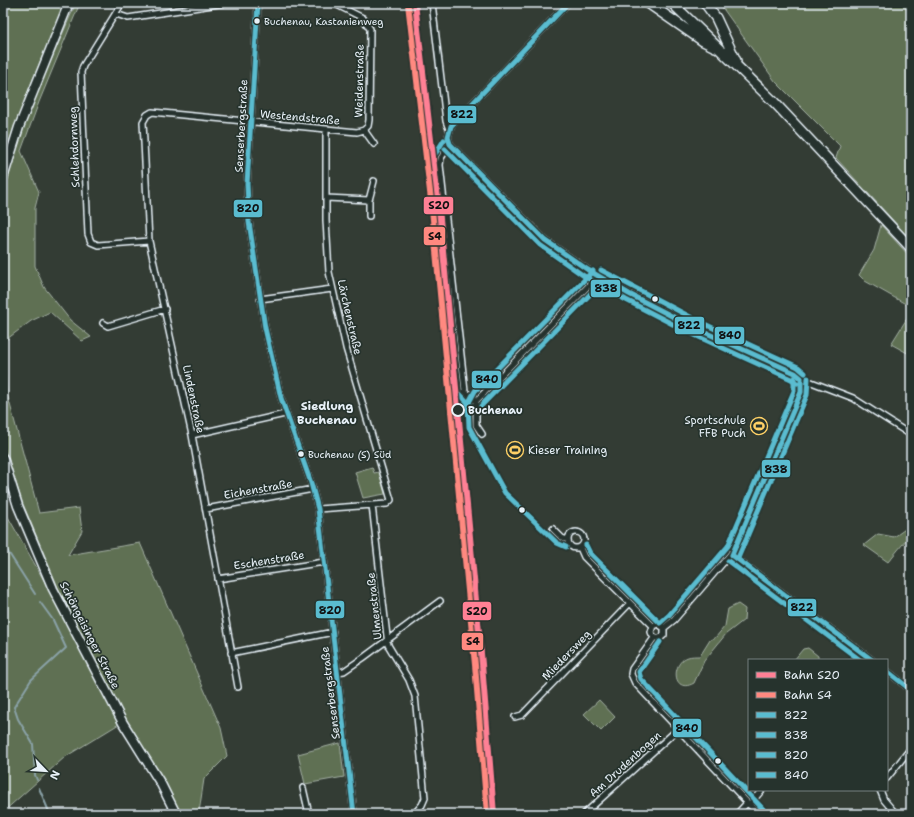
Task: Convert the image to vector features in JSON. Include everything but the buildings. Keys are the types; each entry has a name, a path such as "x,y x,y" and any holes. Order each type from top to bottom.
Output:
{"highway":[{"path":"648,3 703,41 723,51"},
{"path":"672,3 738,66 911,248"},
{"path":"705,3 716,18 738,66"}],"main road":[{"path":"3,178 19,127 69,3"},
{"name":"Schöngeisinger Straße","path":"3,458 18,506 53,589 123,724 161,784 176,814"}],"street":[{"name":"Schlehdornweg","path":"122,3 83,66 81,72 88,234 91,242 98,245 150,241"},
{"path":"116,14 128,18 225,3"},
{"name":"Senserbergstraße","path":"258,3 250,122 247,204 260,299 285,414 313,489 318,509 354,814"},
{"name":"Weidenstraße","path":"333,3 363,18 370,29 369,120 368,126 364,130"},
{"path":"432,3 450,144 545,240 598,276 653,307 722,341 795,373 801,378 853,398 911,435"},
{"path":"449,129 568,3"},
{"name":"Westendstraße","path":"147,115 152,112 357,132 364,130"},
{"name":"Lindenstraße","path":"147,115 143,122 150,241 192,435 230,653 238,687"},
{"name":"Lärchenstraße","path":"326,129 327,247 332,289 346,348 391,497 390,503 372,505"},
{"path":"364,130 374,144"},
{"path":"450,144 441,158 440,165 465,391 476,401"},
{"path":"369,216 369,200 374,181"},
{"path":"326,198 369,200"},
{"path":"482,434 476,425 476,401 598,276"},
{"path":"260,299 332,289"},
{"path":"103,323 108,326 165,309"},
{"path":"664,628 674,620 732,555 800,392 801,378"},
{"path":"192,435 285,414"},
{"name":"Eichenstraße","path":"206,509 313,489"},
{"path":"318,509 372,505"},
{"name":"Ulmenstraße","path":"372,505 388,645 411,685 415,696 425,798 422,805 414,814"},
{"path":"553,529 562,538 568,540 572,547 580,548"},
{"path":"568,540 575,532 581,534 584,538"},
{"path":"584,538 590,536"},
{"path":"580,548 584,542 584,538"},
{"path":"580,548 584,557 653,626"},
{"path":"732,555 864,658"},
{"name":"Eschenstraße","path":"218,579 324,562"},
{"path":"337,672 344,671 440,601"},
{"name":"Miedersweg","path":"515,717 522,715 630,603"},
{"path":"653,626 658,624 664,628"},
{"path":"653,626 651,632 654,638"},
{"path":"664,628 665,633 663,637 654,638 632,669 631,674 635,683 758,814"},
{"path":"230,653 332,632"},
{"path":"888,673 911,690"},
{"name":"Am Drudenbogen","path":"584,814 678,729"},
{"path":"888,777 911,748"},
{"path":"303,788 309,814"},
{"path":"737,814 761,791"},
{"path":"880,791 884,800 896,814"}],"green space":[{"path":"3,3 64,3 25,99 3,160"},
{"path":"76,3 80,3 39,102 21,151 39,192 35,208 35,266 44,287 70,320 91,337 82,341 50,312 31,321 3,342 3,200 14,153 38,90"},
{"path":"719,3 911,3 911,240 836,158 840,146 775,81"},
{"path":"881,225 911,258 911,307 865,281 859,275 874,250"},
{"path":"911,312 911,355 891,344"},
{"path":"3,343 7,393 39,513 79,508 82,531 68,555 140,543 221,728 227,756 204,779 199,812 217,814 180,814 160,774 126,723 60,592 23,504 3,443"},
{"path":"372,467 374,473 379,472 385,494 363,498 355,472"},
{"path":"3,508 51,593 119,724 65,757 3,812"},
{"path":"911,525 911,541 907,539 888,562 864,545 878,534 894,537"},
{"path":"738,604 745,609 744,620 726,634 704,661 694,683 687,686 682,685 678,682 676,677 678,665 682,660 688,657 700,656 710,640 716,637 725,626 728,609"},
{"path":"808,648 818,656 818,659 795,659 803,649"},
{"path":"599,700 615,717 601,731 584,714"},
{"path":"340,743 344,777 305,784 298,754"}],"waterway":[{"path":"3,544 35,594"},
{"path":"37,780 35,775 33,744 18,719 14,707 31,680 66,648 53,620 40,602"},
{"path":"39,788 50,814"}],"rail line":[{"name":"S20","path":"415,3 439,208 482,664 494,814"},
{"name":"S4","path":"408,4 432,209 475,665 487,814"}],"transit line":[{"name":"820","path":"258,3 247,184 249,222 265,328 281,398 311,483 318,509 354,814"},
{"name":"822","path":"568,3 451,126 448,137 450,144 545,240 588,270 629,294 691,326 795,373 801,378"},
{"name":"838","path":"444,140 434,156 433,166 458,392 471,406"},
{"name":"838","path":"445,149 540,245 584,276 626,300 688,332 797,383"},
{"name":"840","path":"601,270 698,321 798,367 805,373"},
{"name":"840","path":"566,547 557,543 505,493 469,427 468,404 475,391 593,271"},
{"name":"838","path":"481,406 603,281"},
{"name":"840","path":"660,623 669,615 728,546 794,391 794,378"},
{"name":"822","path":"732,555 801,392 801,378"},
{"name":"838","path":"738,558 807,395 808,378"},
{"name":"840","path":"586,545 590,553 658,621"},
{"name":"822","path":"732,555 871,659"},
{"name":"838","path":"728,561 859,659"},
{"name":"840","path":"660,642 639,672 641,679 763,809"},
{"name":"822","path":"888,672 911,690"}],"place":[{"name":"Buchenau, Kastanienweg","path":"257,21"},
{"name":"Buchenau","path":"458,410"},
{"name":"Sportschule FFB Puch","path":"759,426"},
{"name":"Kieser Training","path":"515,450"},
{"name":"Buchenau (S) Süd","path":"301,454"}],"district":[{"name":"Siedlung Buchenau","path":"327,413"}]}
